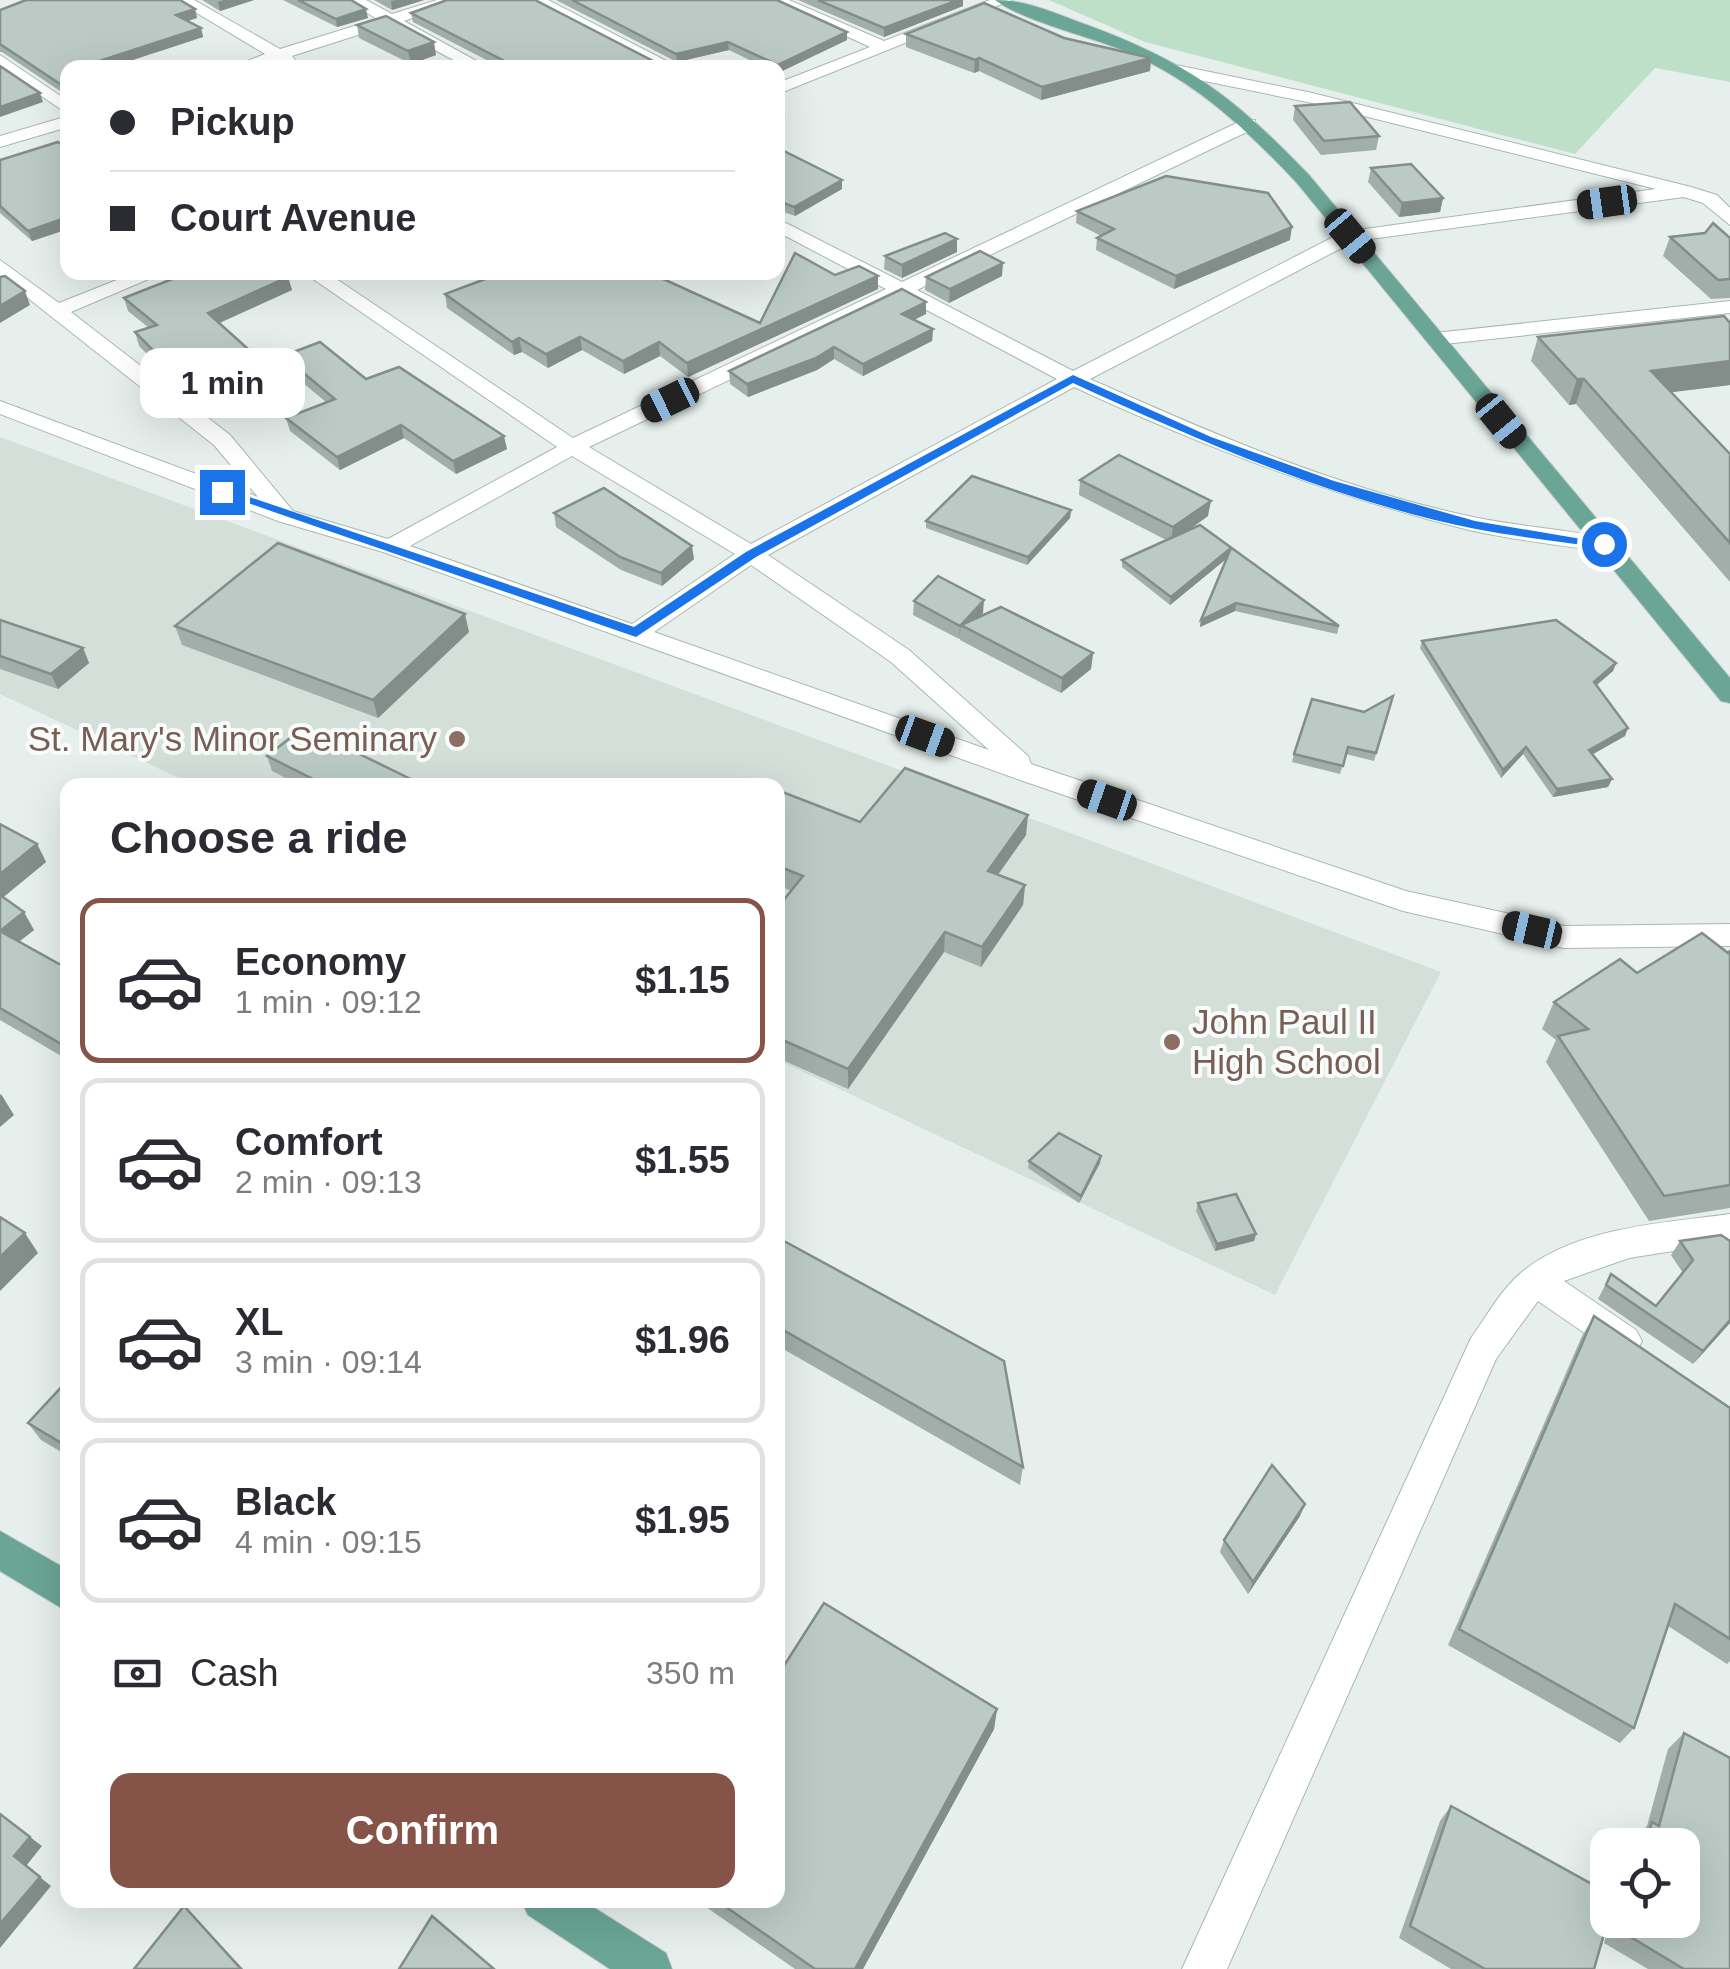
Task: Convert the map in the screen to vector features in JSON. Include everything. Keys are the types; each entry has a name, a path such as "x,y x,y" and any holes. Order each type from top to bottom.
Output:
{"main road":[{"path":"1004,0 1176,70 1207,88 1249,124 1350,236 1730,696"},
{"path":"0,1549 60,1588"},
{"path":"555,1908 650,1969"}],"street":[{"path":"182,0 286,60"},
{"path":"354,0 466,60"},
{"path":"263,60 453,0"},
{"path":"536,0 656,60"},
{"path":"776,0 886,48"},
{"path":"785,86 1004,0"},
{"path":"0,60 60,103"},
{"path":"1176,70 1312,98 1730,203"},
{"path":"0,142 60,123"},
{"path":"391,547 572,447 1249,124"},
{"path":"636,632 751,554 1073,379 1350,236 1684,191"},
{"path":"1710,199 1730,220"},
{"path":"785,229 1073,379 1207,440 1329,484 1474,524 1604,544"},
{"path":"0,266 222,440 286,516"},
{"path":"56,310 135,280"},
{"path":"324,280 572,447 751,554 900,656 1033,775"},
{"path":"1434,339 1730,307"},
{"path":"0,407 286,516 391,547 1033,775 1404,901 1564,938 1730,935"},
{"path":"1204,1969 1483,1349 1536,1281 1580,1259 1631,1243 1730,1228"},
{"path":"1536,1281 1649,1358"}],"shaded area":[{"name":"St. Mary's Minor Seminary","path":"0,437 1441,972 1275,1295 785,1063 785,778 179,778 0,694"}],"green space":[{"path":"1049,0 1730,0 1730,82 1655,68 1575,154 1145,42"}],"building":[{"path":"26,0 180,0 195,9 176,15 201,28 103,60 60,60 60,84 0,44 0,10"},
{"path":"298,0 351,0 366,9 336,19"},
{"path":"447,0 535,0 651,60 502,60 411,13"},
{"path":"572,0 777,0 847,32 785,62 767,60 728,42 676,54"},
{"path":"818,0 958,0 884,28"},
{"path":"984,3 1064,38 1151,58 1042,87 979,58 975,60 906,34"},
{"path":"386,16 434,42 408,51 357,25"},
{"path":"0,66 40,93 0,107"},
{"path":"1350,102 1379,136 1324,141 1295,106"},
{"path":"60,143 60,220 28,231 0,206 0,160"},
{"path":"785,152 842,180 794,207 785,204"},
{"path":"1411,164 1443,198 1402,203 1371,168"},
{"path":"1166,176 1268,193 1292,227 1176,276 1097,238 1114,229 1077,211"},
{"path":"1713,223 1730,238 1730,279 1718,280 1670,237 1705,233"},
{"path":"945,233 957,239 902,265 885,256"},
{"path":"980,251 1003,263 950,289 926,277"},
{"path":"795,253 835,275 859,266 878,276 687,363 659,342 623,361 580,337 546,354 519,338 512,342 445,294 483,280 666,280 760,323 782,280 785,280"},
{"path":"5,276 25,291 0,306 0,277"},
{"path":"170,280 281,280 208,313 258,358 188,386 135,332 157,325 124,298"},
{"path":"902,289 926,302 902,314 933,329 863,364 834,347 816,358 747,384 729,371"},
{"path":"1724,316 1730,323 1730,361 1651,371 1730,454 1730,543 1584,379 1577,379 1538,337"},
{"path":"320,342 366,379 399,367 504,436 453,461 401,425 337,457 286,418 335,399 283,356"},
{"path":"1119,455 1211,501 1173,527 1080,480"},
{"path":"972,476 1071,510 1028,557 926,521"},
{"path":"604,488 692,546 661,573 620,557 554,513"},
{"path":"1200,525 1339,626 1236,603 1201,620 1231,548 1171,597 1122,560"},
{"path":"278,543 465,614 373,700 175,626"},
{"path":"938,576 984,600 960,626 914,601"},
{"path":"1001,607 1093,653 1062,678 961,625"},
{"path":"0,620 83,648 51,674 0,656"},
{"path":"1556,620 1616,663 1594,682 1628,728 1589,750 1612,779 1557,789 1526,747 1503,770 1422,641"},
{"path":"1393,696 1376,753 1348,747 1343,766 1294,754 1312,699 1364,712"},
{"path":"304,727 409,778 311,778 267,756"},
{"path":"905,768 1028,815 988,871 1025,885 982,947 945,932 848,1069 785,1041 785,898 803,876 785,869 785,793 860,822"},
{"path":"0,824 37,844 0,874"},
{"path":"0,895 24,912 0,931"},
{"path":"0,931 60,965 60,1043 0,1008"},
{"path":"1702,933 1730,951 1730,1185 1664,1196 1558,1036 1588,1029 1554,1002 1620,959 1637,973"},
{"path":"1059,1133 1101,1156 1081,1196 1029,1161"},
{"path":"1236,1194 1256,1234 1217,1244 1198,1203"},
{"path":"0,1217 25,1233 0,1257"},
{"path":"1721,1235 1730,1241 1730,1320 1703,1351 1606,1285 1611,1274 1656,1306 1693,1260 1680,1241"},
{"path":"785,1242 1004,1361 1023,1467 785,1331"},
{"path":"1594,1316 1730,1408 1730,1639 1675,1604 1634,1728 1459,1629"},
{"path":"60,1389 60,1442 28,1423"},
{"path":"1272,1465 1305,1504 1253,1582 1224,1540"},
{"path":"824,1603 997,1709 855,1969 815,1969 727,1908 785,1908 785,1664"},
{"path":"1684,1733 1730,1758 1730,1969 1684,1969 1632,1938 1700,1938 1700,1828 1650,1828 1652,1822 1659,1826"},
{"path":"1451,1806 1590,1883 1590,1938 1603,1938 1594,1969 1485,1969 1410,1926"},
{"path":"0,1814 30,1837 14,1856 40,1877 0,1924"},
{"path":"186,1908 241,1969 134,1969"},
{"path":"432,1916 494,1969 399,1969"}],"place":[{"name":"St. Mary's Minor Seminary","path":"457,739"},
{"name":"John Paul II High School","path":"1172,1042"}],"route":[{"path":"222,492 636,632 751,554 1073,379 1207,440 1329,484 1474,524 1604,544"}]}
